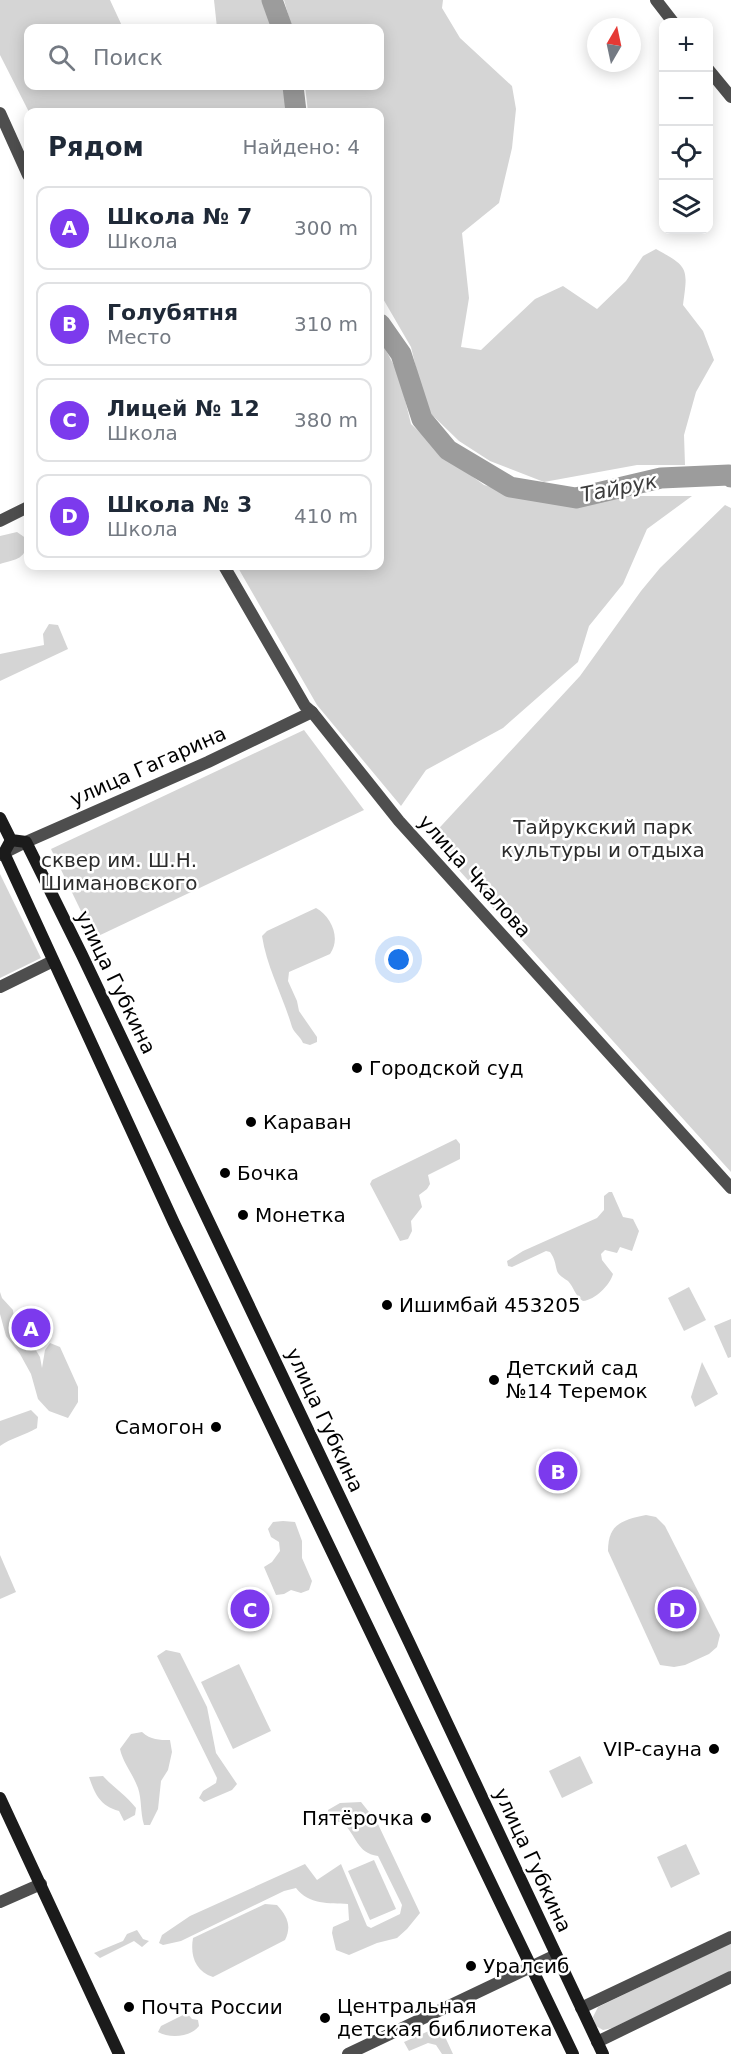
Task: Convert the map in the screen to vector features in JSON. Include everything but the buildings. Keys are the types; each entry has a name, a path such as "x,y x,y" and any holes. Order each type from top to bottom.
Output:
{"main road":[{"path":"0,818 11,840"},
{"path":"11,840 26,842"},
{"path":"11,840 2,854 174,1223 573,2054"},
{"name":"улица Губкина","path":"26,842 197,1197 603,2054"},
{"path":"0,1798 119,2054"}],"street":[{"path":"656,0 670,18"},
{"path":"711,72 731,96"},
{"path":"0,113 24,166"},
{"path":"0,521 24,509"},
{"name":"улица Чкалова","path":"226,570 305,706 399,822 731,1188"},
{"name":"улица Гагарина","path":"2,854 208,762 312,712"},
{"path":"0,987 53,960"},
{"path":"0,1902 41,1884"},
{"path":"581,2008 731,1937"},
{"path":"348,2054 556,1955"},
{"path":"597,2042 731,1977"}],"green space":[{"path":"0,0 110,0 121,24 24,24 24,90 287,90 290,108 27,108 0,55"},
{"path":"214,0 263,0 273,24 217,24"},
{"path":"284,0 443,0 442,8 460,38 512,86 516,109 512,148 499,203 462,233 469,298 461,347 481,350 535,299 563,286 597,309 626,281 643,256 656,249 680,265 684,270 686,283 683,305 703,331 714,360 696,392 684,435 685,465 637,465 544,482 490,461 459,441 426,409 411,347 384,300 384,108 308,108 305,90 384,90 384,24 291,24"},
{"path":"384,347 399,375 411,424 446,457 484,485 535,499 584,501 632,496 692,496 647,529 623,584 589,626 578,662 503,728 426,770 401,806 317,705 239,570 384,570"},
{"name":"Тайрукский парк культуры и отдыха","path":"725,505 731,508 731,1172 430,838 580,676 660,568"},
{"path":"17,532 24,537 23,554 0,564 0,536"},
{"path":"49,624 58,625 68,649 0,681 0,654 44,645 43,634"},
{"name":"сквер им. Ш.Н. Шимановского","path":"304,730 364,810 94,938 51,849"},
{"path":"0,874 41,958 0,978"},
{"path":"316,908 322,912 333,929 335,942 333,948 330,954 289,972 288,981 299,1011 317,1037 317,1042 310,1045 303,1043 292,1027 262,936 267,931"},
{"path":"456,1139 460,1144 460,1159 428,1175 430,1184 419,1195 422,1207 411,1221 412,1231 408,1239 400,1241 370,1184 372,1180"},
{"path":"612,1192 623,1217 633,1219 639,1231 632,1251 620,1247 617,1253 605,1250 601,1254 602,1260 613,1274 609,1283 597,1295 588,1300 580,1299 570,1283 558,1273 550,1252 546,1251 512,1267 508,1266 507,1261 523,1251 597,1218 604,1210 604,1196"},
{"path":"689,1287 706,1320 684,1331 668,1298"},
{"path":"0,1292 2,1298 13,1310 15,1329 22,1338 32,1344 40,1357 42,1368 45,1350 50,1343 60,1347 78,1387 78,1402 68,1418 49,1411 38,1399 31,1374 20,1354 6,1336 0,1314"},
{"path":"731,1319 731,1357 728,1358 714,1326"},
{"path":"702,1362 718,1394 695,1407 691,1397"},
{"path":"31,1410 38,1417 37,1428 0,1446 0,1421"},
{"path":"646,1515 656,1517 665,1526 720,1635 717,1647 709,1654 685,1665 674,1667 660,1665 608,1551 611,1535 618,1525 623,1521"},
{"path":"273,1522 295,1522 302,1541 302,1558 312,1581 309,1590 301,1593 291,1590 276,1595 264,1567 272,1562 280,1551 279,1542 271,1537 268,1529"},
{"path":"0,1555 16,1592 0,1599"},
{"path":"166,1650 180,1653 207,1707 216,1753 237,1784 232,1790 204,1802 199,1798 203,1791 216,1783 217,1778 157,1656"},
{"path":"239,1664 271,1731 233,1749 201,1682"},
{"path":"142,1732 155,1739 170,1740 172,1752 168,1770 161,1781 158,1809 150,1825 144,1825 138,1788 120,1749 131,1734"},
{"path":"580,1756 593,1783 562,1798 549,1771"},
{"path":"103,1776 136,1808 135,1815 124,1821 119,1811 103,1803 89,1777"},
{"path":"361,1802 377,1822 420,1913 397,1938 377,1943 349,1955 336,1950 333,1927 349,1920 348,1904 313,1900 301,1894 296,1888 284,1891 181,1941 163,1945 159,1943 162,1935 190,1916 305,1864 317,1880 341,1864 367,1926 371,1928 400,1914 402,1905 378,1856 365,1851 342,1822 333,1822 329,1815 328,1810 340,1803"},
{"path":"686,1844 700,1874 671,1888 657,1857"},
{"path":"374,1860 396,1909 370,1920 348,1871"},
{"path":"265,1904 277,1905 286,1917 288,1930 285,1940 213,1977 198,1967 193,1956 193,1938"},
{"path":"137,1930 143,1939 149,1941 142,1947 134,1941 100,1958 94,1953 123,1941 127,1934"},
{"path":"731,1943 731,1973 612,2028 603,2030 596,2026 593,2017 598,2007"},
{"path":"187,2013 192,2019 198,2020 199,2026 191,2033 168,2036 158,2032 161,2026"},
{"path":"440,2026 453,2054 442,2054 436,2045 428,2043 409,2051 404,2042"}],"waterway":[{"name":"Тайрук","path":"272,0 281,24"},
{"name":"Тайрук","path":"293,90 296,108"},
{"name":"Тайрук","path":"384,330 401,354 422,419 448,450 510,487 576,498 661,478 729,475 731,477"}],"place":[{"name":"Городской суд","path":"357,1068"},
{"name":"Караван","path":"251,1122"},
{"name":"Бочка","path":"225,1173"},
{"name":"Монетка","path":"243,1215"},
{"name":"Ишимбай 453205","path":"387,1305"},
{"name":"Школа № 7","path":"31,1328"},
{"name":"Детский сад №14 Теремок","path":"494,1380"},
{"name":"Самогон","path":"216,1427"},
{"name":"Голубятня","path":"558,1471"},
{"name":"Лицей № 12","path":"250,1609"},
{"name":"Школа № 3","path":"677,1609"},
{"name":"VIP-сауна","path":"714,1749"},
{"name":"Пятёрочка","path":"426,1818"},
{"name":"Уралсиб","path":"471,1966"},
{"name":"Почта России","path":"129,2007"},
{"name":"Центральная детская библиотека","path":"325,2018"}]}
